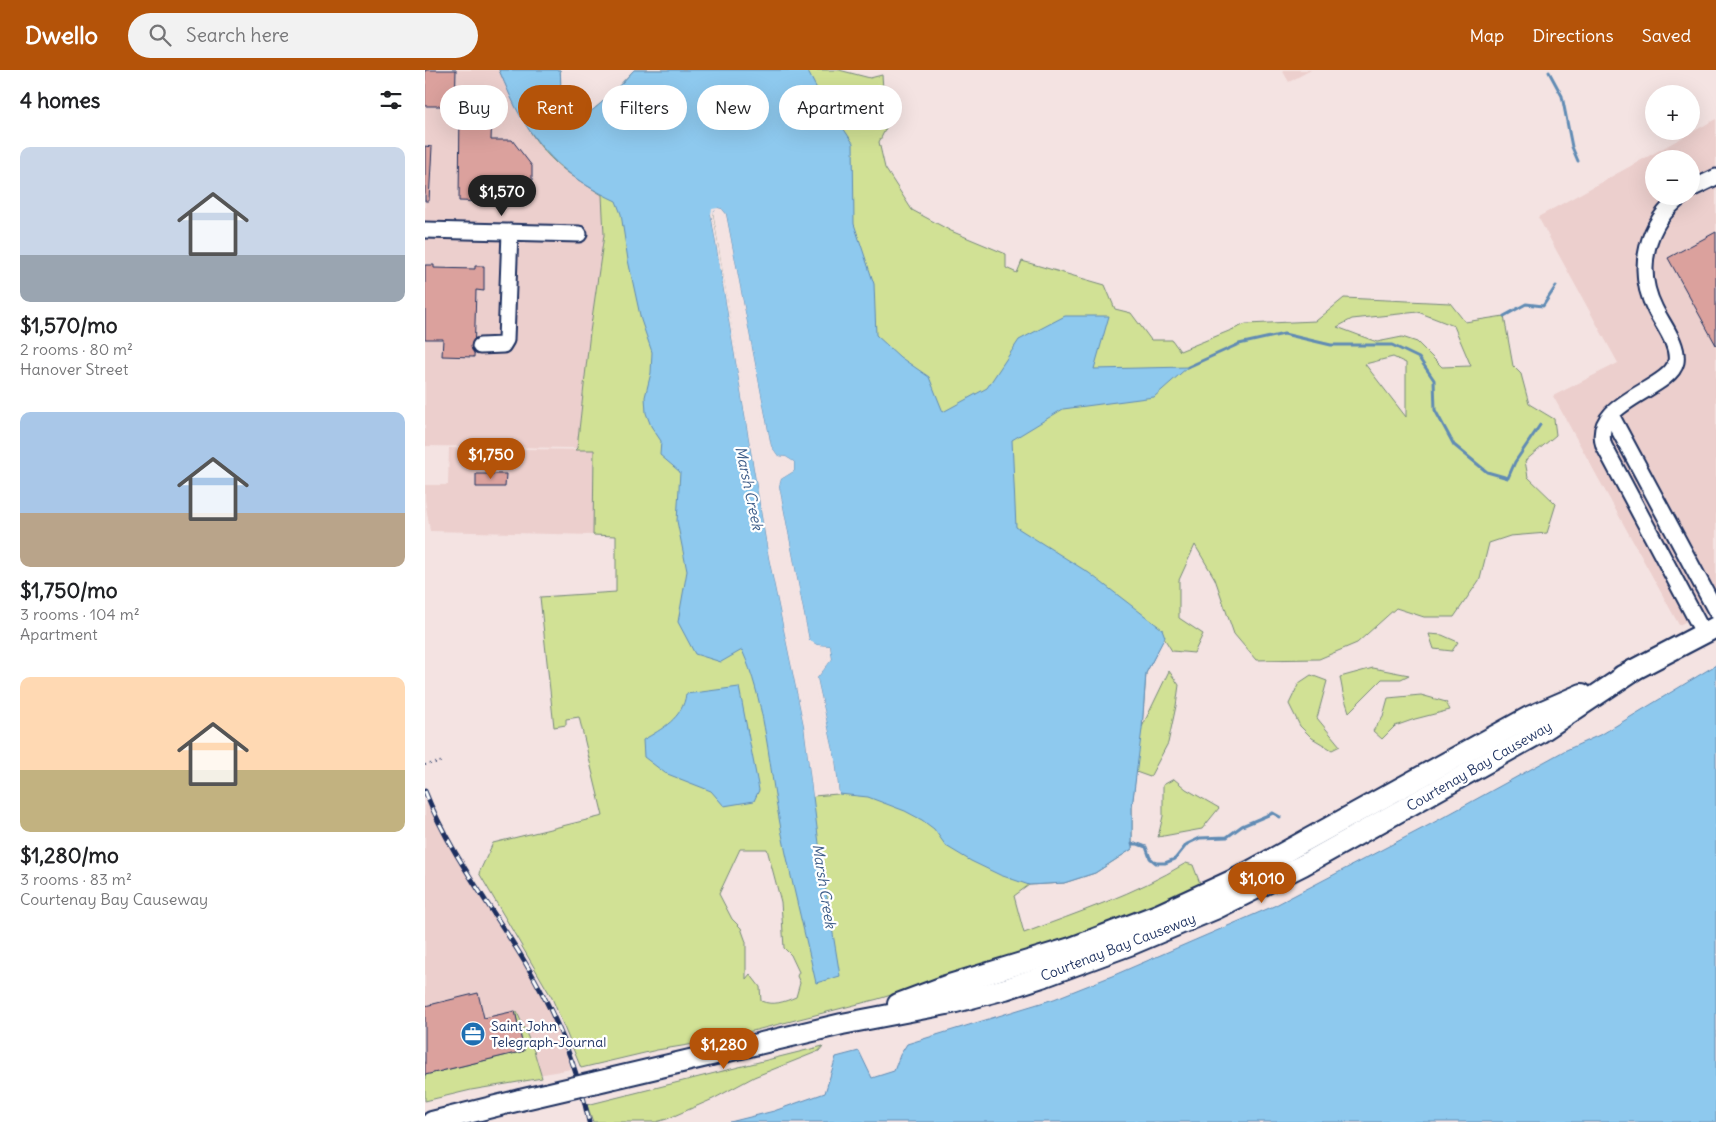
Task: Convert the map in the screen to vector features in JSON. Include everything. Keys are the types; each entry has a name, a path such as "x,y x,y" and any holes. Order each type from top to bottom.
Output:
{"main road":[{"name":"Courtenay Bay Causeway","path":"432,1122 842,1024 946,986 1071,948 1168,911 1246,874 1529,717 1634,670 1710,630"},
{"path":"425,1110 492,1107"},
{"path":"465,1122 492,1107"}],"street":[{"path":"1700,185 1716,177"},
{"path":"1671,205 1660,218 1651,236 1644,262 1647,289 1654,308 1677,354 1676,364 1664,377 1625,403 1611,415 1601,432 1604,446 1710,630"},
{"path":"425,230 579,234"},
{"path":"480,346 499,346 503,345 507,340 510,232"},
{"path":"1611,415 1716,611"}],"path":[{"path":"425,765 445,761"}],"shaded area":[{"path":"425,70 499,70 506,85 440,85 440,130 508,130 508,89 518,111 518,130 530,130 553,161 602,195 604,235 590,332 577,448 425,446"},
{"path":"1282,70 1311,70 1289,82"},
{"path":"1716,119 1716,606 1679,625 1553,396 1618,363 1538,217 1645,158 1645,205 1700,205 1700,150 1660,150 1678,140 1700,140 1700,128"},
{"path":"449,448 594,450 593,535 430,531 425,500 425,485 448,485"},
{"path":"425,791 433,813 542,992 567,1050 571,1069 425,1096"}],"green space":[{"path":"499,70 560,70 560,85 518,85 518,109"},
{"path":"634,70 839,70 870,78 882,75 883,85 779,85 779,130 885,130 879,142 885,168 912,210 951,231 1006,254 1006,268 1017,273 1022,261 1105,285 1115,309 1131,313 1151,340 1172,340 1180,351 1246,324 1316,321 1344,298 1450,303 1465,322 1504,316 1513,366 1521,374 1529,404 1554,419 1556,435 1525,461 1528,477 1556,504 1547,533 1510,536 1489,543 1480,579 1454,617 1424,617 1396,608 1357,643 1319,659 1256,660 1234,634 1215,579 1195,545 1179,580 1179,618 1203,634 1194,653 1172,651 1164,638 1146,673 1142,727 1169,671 1179,685 1168,743 1150,777 1136,772 1132,807 1132,849 1095,873 1064,883 1029,885 1014,896 1024,933 1127,893 1186,863 1193,865 1201,886 1068,941 878,999 713,1041 657,1050 581,1068 552,998 479,873 493,843 603,816 579,717 566,719 566,725 554,727 540,597 616,592 616,536 593,535 594,450 575,450 577,448 590,332 604,235 602,195 566,171 537,142 529,130 592,130 592,111 602,101 602,130 687,130 687,85 619,85","holes":["712,209 722,209 726,214 795,466 789,475 832,659 838,794 813,796 804,726 769,558","1418,312 1454,326 1471,366 1442,367 1417,342 1402,337 1377,342 1337,327 1352,319","1393,357 1406,363 1406,417 1365,364","740,849 767,849 781,902 784,948 791,955 799,972 797,976 800,983 796,997 783,1002 761,1001 760,987 750,974 746,979 746,942 741,928 732,919 719,894"]},
{"path":"1429,634 1442,635 1458,642 1452,651 1434,649"},
{"path":"1373,668 1409,675 1401,679 1382,679 1349,712 1340,677"},
{"path":"1311,675 1327,681 1317,718 1340,746 1332,750 1312,738 1300,726 1289,704 1299,683"},
{"path":"1421,695 1446,702 1450,710 1395,726 1382,739 1373,731 1383,716 1388,698"},
{"path":"1174,779 1186,789 1219,808 1202,829 1158,837 1163,816 1163,785"},
{"path":"515,1011 534,1051 542,1078 471,1090 425,1101 425,1075 524,1051"},
{"path":"823,1046 819,1051 754,1077 713,1099 656,1122 593,1122 587,1105"}],"water":[{"path":"499,70 560,70 560,85 518,85 518,111 508,90 508,85 506,85"},
{"name":"Marsh Creek","path":"634,70 807,70 815,85 779,85 779,130 844,130 853,143 854,224 874,284 876,335 900,357 929,377 943,412 987,388 1019,340 1065,316 1109,316 1094,369 1188,367 1154,397 1063,409 1012,440 1016,527 1089,573 1162,629 1165,637 1146,673 1142,729 1132,807 1132,849 1095,873 1064,883 1029,885 1000,875 971,861 946,846 934,829 905,811 868,797 839,794 835,759 817,678 832,659 830,646 817,645 809,640 779,486 781,479 794,471 794,462 786,457 778,456 771,446 726,214 722,209 718,208 711,214 769,558 804,726 822,867 840,976 816,983 781,829 760,707 742,650 721,662 695,654 678,622 687,571 677,521 680,472 660,455 661,441 651,426 646,413 645,397 651,373 652,352 641,320 628,260 621,214 616,201 562,168 529,130 592,130 592,111 602,101 602,130 687,130 687,85 619,85"},
{"path":"1716,665 1716,1122 730,1122 774,1111 825,1093 836,1057 859,1051 872,1078 894,1071 900,1055 907,1044 1054,999 1274,906 1431,824 1564,751 1604,733"},
{"path":"739,687 759,790 754,801 724,806 711,791 665,773 644,757 643,740 671,722 681,710 686,694"}],"pier":[{"path":"712,209 722,209 726,214 771,446 778,456 786,457 794,462 794,471 781,479 779,486 809,640 817,645 830,646 832,659 817,678 835,759 839,794 836,794 832,759 814,678 829,658 828,648 816,647 807,641 776,486 779,478 792,469 792,463 776,458 769,447 724,215 718,210 714,211 713,214 771,557 807,726 816,796 813,797 804,726 769,558 711,214"}],"building":[{"path":"425,70 456,70 456,85 440,85 440,106 425,106"},
{"path":"460,130 491,130 491,140 512,140 532,166 532,188 490,187 490,202 459,201"},
{"path":"425,146 432,147 429,201 425,201"},
{"path":"1716,232 1716,345 1668,258"},
{"path":"425,265 434,265 434,268 475,269 475,266 484,266 484,291 476,290 474,357 442,356 443,339 425,339"},
{"path":"476,474 506,474 505,487 476,487"},
{"name":"Saint John Telegraph-Journal","path":"478,993 484,1018 515,1011 524,1051 425,1075 425,1006"}],"waterway":[{"path":"1549,72 1562,96 1572,147 1578,161"},
{"path":"1504,316 1526,304 1543,306 1556,286"},
{"path":"1188,367 1239,344 1284,334 1331,345 1392,345 1419,358 1434,380 1435,410 1454,445 1487,472 1508,478 1515,462 1540,425"},
{"path":"1132,844 1146,847 1150,858 1156,863 1165,863 1175,859 1187,844 1200,838 1227,837 1242,826 1273,813 1280,817"}],"railway":[{"path":"425,791 446,836 526,964 546,1001 572,1061 589,1122"}],"place":[{"name":"Saint John Telegraph-Journal","path":"473,1034"}]}
